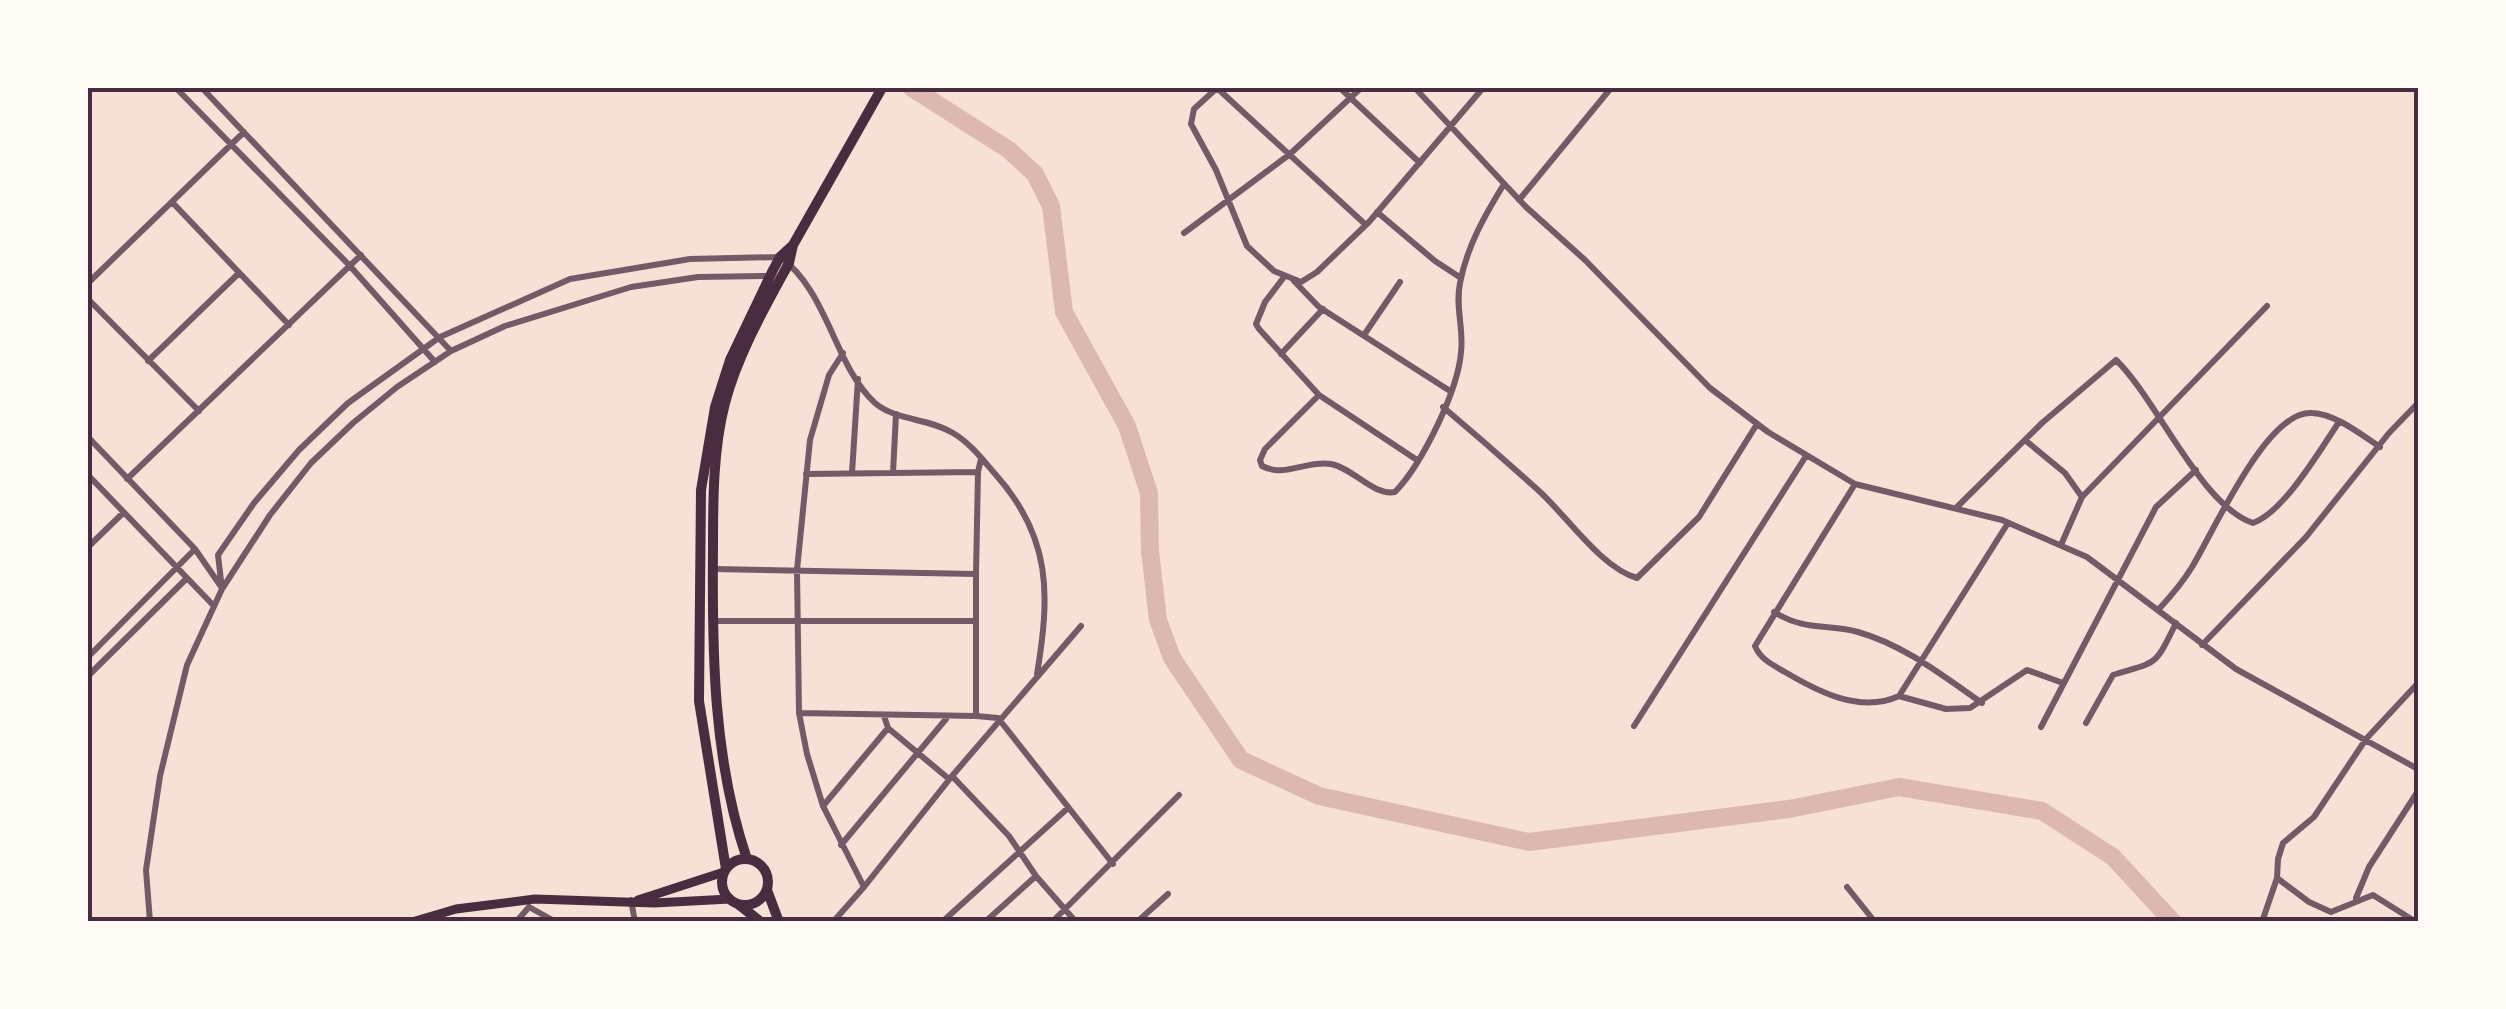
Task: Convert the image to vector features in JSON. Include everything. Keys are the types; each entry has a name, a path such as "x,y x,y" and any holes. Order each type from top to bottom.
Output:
{"main road":[{"path":"779,922 764,870 747,859 722,763 712,568 716,470 725,404 784,260 882,88"},
{"path":"761,922 723,889 725,870 699,701 701,490 706,446 738,339 770,276 784,260"},
{"path":"634,900 747,859"},
{"path":"412,922 456,908 532,903 757,901 767,890"}],"street":[{"path":"176,88 350,266 436,362"},
{"path":"202,88 451,351"},
{"path":"1366,224 1217,88 1194,110 1190,118 1248,246 1263,263 1294,282 1323,309 1450,392"},
{"path":"1340,88 1420,163"},
{"path":"1184,233 1290,154 1361,88"},
{"path":"1415,88 1504,184 1710,388 1757,424 1855,484 2008,522 2098,562 2202,645 2248,676 2418,769"},
{"path":"1294,282 1309,279 1366,224 1483,88"},
{"path":"1520,200 1612,88"},
{"path":"88,283 244,132"},
{"path":"1318,395 1265,449 1260,460 1262,466 1282,472 1303,465 1333,464 1388,494 1400,486 1450,392 1461,357 1457,308 1460,278 1476,233 1504,184"},
{"path":"292,206 305,194"},
{"path":"172,202 289,325"},
{"path":"1377,212 1460,278"},
{"path":"127,479 361,254"},
{"path":"222,589 218,556 254,503 348,403 440,337 570,279 690,260 784,260 813,295 858,380 875,403 896,414 948,429 981,458 1020,506 1044,568 1047,602 1038,674"},
{"path":"148,361 239,273"},
{"path":"150,922 146,870 160,776 188,665 222,589 270,515 311,463 353,422 451,351 505,326 630,287 698,276 770,276"},
{"path":"1284,277 1264,302 1256,324 1318,395 1417,460"},
{"path":"1364,335 1400,282"},
{"path":"88,299 198,411"},
{"path":"2061,545 2082,496 2268,306"},
{"path":"1281,354 1323,309"},
{"path":"843,353 829,374 814,418 806,474 796,570 800,713 822,806 864,887"},
{"path":"1956,507 2116,360 2225,506 2246,521 2258,522 2298,480 2339,422"},
{"path":"852,473 858,380"},
{"path":"2202,645 2314,529 2418,403"},
{"path":"1443,407 1541,493 1612,563 1637,578 1698,517 1757,424"},
{"path":"2158,609 2192,566 2257,455 2288,421 2314,412 2380,447"},
{"path":"893,474 896,414"},
{"path":"88,437 194,548 222,589"},
{"path":"2025,440 2066,473 2082,496"},
{"path":"1634,726 1806,456"},
{"path":"976,716 981,458"},
{"path":"2041,727 2156,507 2196,470"},
{"path":"806,474 978,472"},
{"path":"88,476 214,606"},
{"path":"1855,484 1755,646 1764,659 1830,696 1880,702 1899,696 1956,710 1982,703 2027,670 2064,683"},
{"path":"88,547 122,512"},
{"path":"1899,696 2008,522"},
{"path":"88,656 194,548"},
{"path":"712,568 976,574"},
{"path":"88,676 186,579"},
{"path":"1774,612 1810,628 1856,632 1921,661 1982,703"},
{"path":"714,621 976,622"},
{"path":"2086,723 2113,675 2150,665 2176,623"},
{"path":"832,922 998,718 1080,626"},
{"path":"2262,922 2278,878 2283,843 2314,818 2366,739 2418,684"},
{"path":"800,713 998,718 1113,864"},
{"path":"884,716 888,728 950,777 1021,852 1036,876 1076,922"},
{"path":"841,845 947,718"},
{"path":"822,806 888,728"},
{"path":"2356,900 2369,867 2418,791"},
{"path":"1052,922 1179,796"},
{"path":"942,922 1068,808"},
{"path":"986,922 1036,876"},
{"path":"2278,878 2309,902 2331,912 2368,894 2416,922"},
{"path":"1848,888 1876,922"},
{"path":"1137,922 1168,894"},
{"path":"634,900 634,922"},
{"path":"516,922 532,903 556,922"}],"waterway":[{"path":"912,88 1009,150 1035,174 1051,206 1064,312 1127,426 1149,493 1150,551 1158,620 1172,658 1241,760 1319,796 1529,842 1789,809 1899,787 2042,811 2113,857 2173,922"}]}
